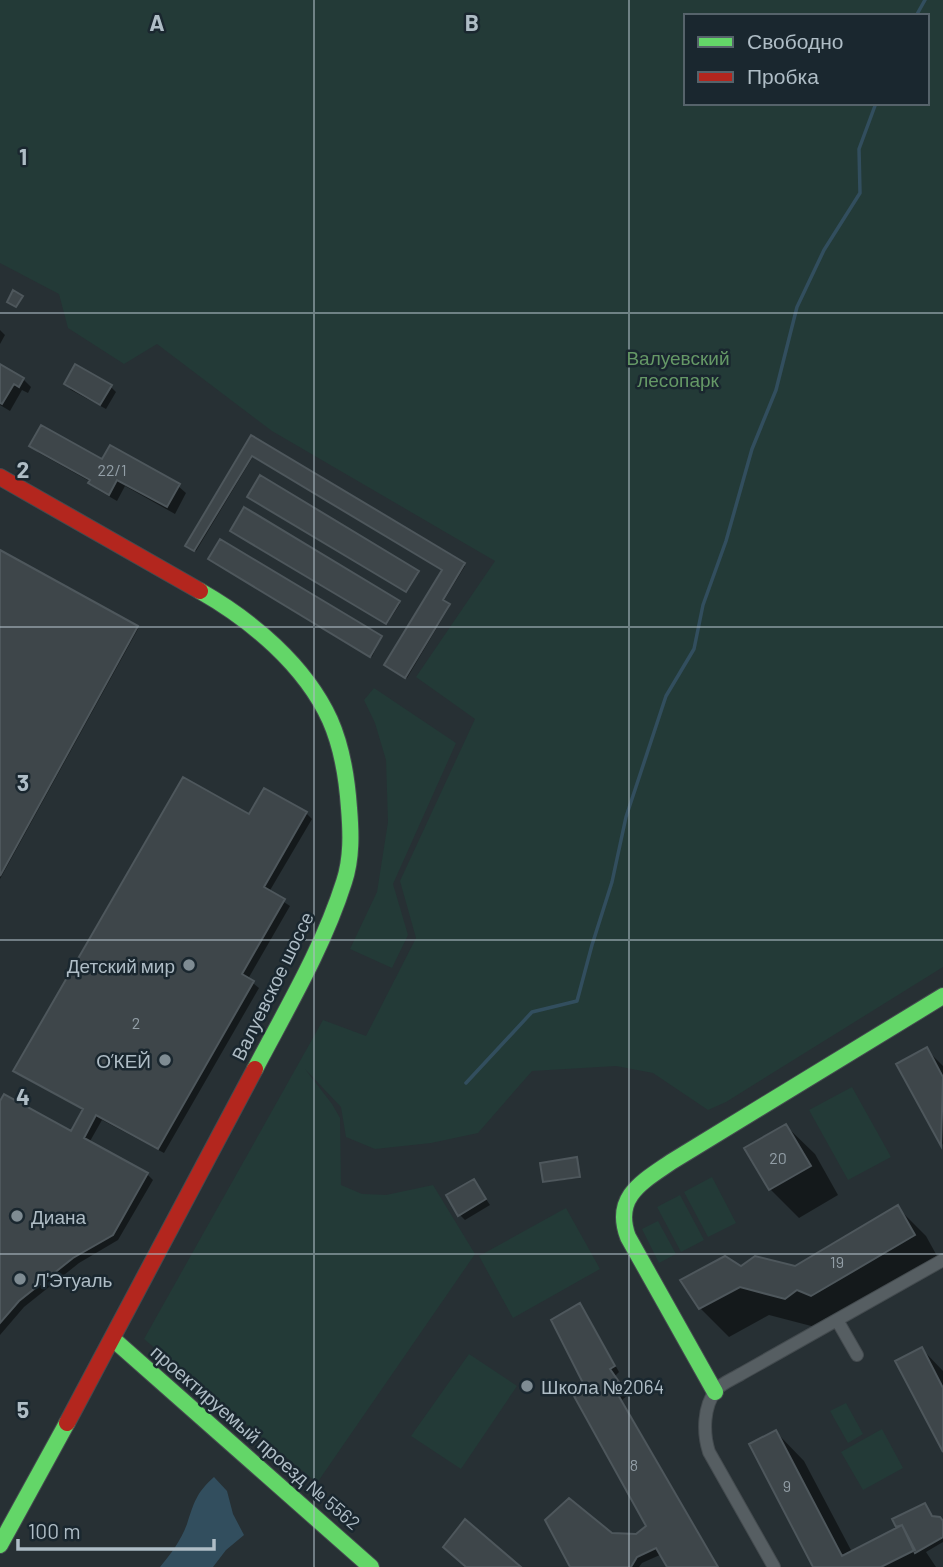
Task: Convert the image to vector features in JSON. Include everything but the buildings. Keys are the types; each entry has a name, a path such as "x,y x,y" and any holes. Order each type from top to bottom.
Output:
{"main road":[{"name":"Валуевское шоссе","path":"0,477 179,578 252,625 291,663 319,699 331,722 349,791 351,839 345,880 316,954 113,1339 0,1545"},
{"path":"715,1392 628,1237 621,1213 625,1204 642,1184 708,1140 943,996"},
{"name":"проектируемый проезд № 5562","path":"113,1339 371,1567"}],"street":[{"path":"774,1567 709,1452 705,1418 715,1392 943,1259"},
{"path":"836,1320 857,1355"}],"green space":[{"name":"Валуевский лесопарк","path":"0,0 943,0 943,967 726,1102 708,1110 653,1073 616,1066 532,1071 478,1133 431,1143 375,1149 346,1137 341,1107 305,1069 340,1118 341,1185 362,1194 386,1195 433,1185 475,1254 317,1483 144,1339 323,1020 366,1036 416,938 400,881 475,719 416,677 495,561 272,431 157,344 124,364 68,328 59,294 0,263"},
{"path":"374,688 456,743 393,884 408,935 392,968 350,949 377,892 388,822 386,760 375,723 364,700"},
{"path":"852,1087 891,1157 848,1180 809,1110"},
{"path":"712,1177 736,1223 708,1237 684,1192"},
{"path":"680,1195 704,1240 681,1252 657,1207"},
{"path":"566,1208 600,1269 513,1318 479,1256"},
{"path":"658,1221 676,1254 659,1263 642,1229"},
{"path":"469,1354 517,1386 461,1469 411,1436"},
{"path":"846,1403 863,1434 848,1443 830,1411"},
{"path":"882,1429 903,1468 863,1490 841,1452"}],"water":[{"path":"214,1477 227,1491 233,1514 244,1535 226,1550 213,1567 160,1567 182,1536 199,1493"}],"waterway":[{"path":"917,14 925,0"},
{"path":"466,1083 532,1012 577,1001 612,882 626,817 666,696 694,649 703,605 726,541 752,449 776,390 797,307 824,250 860,193 859,149 875,105"}],"traffic: fast":[{"path":"200,591 257,630 306,681 334,730 347,786 350,845 344,882 315,954 255,1069"},
{"path":"715,1392 628,1237 624,1223 627,1201 641,1184 671,1162 943,996"},
{"path":"113,1339 371,1567"},
{"path":"0,1545 67,1423"}],"traffic: jam":[{"path":"0,477 200,591"},
{"path":"67,1423 255,1069"}],"place":[{"name":"Детский мир","path":"189,965"},
{"name":"О’КЕЙ","path":"165,1060"},
{"name":"Диана","path":"17,1216"},
{"name":"Л'Этуаль","path":"20,1279"},
{"name":"Школа №2064","path":"527,1386"}]}
